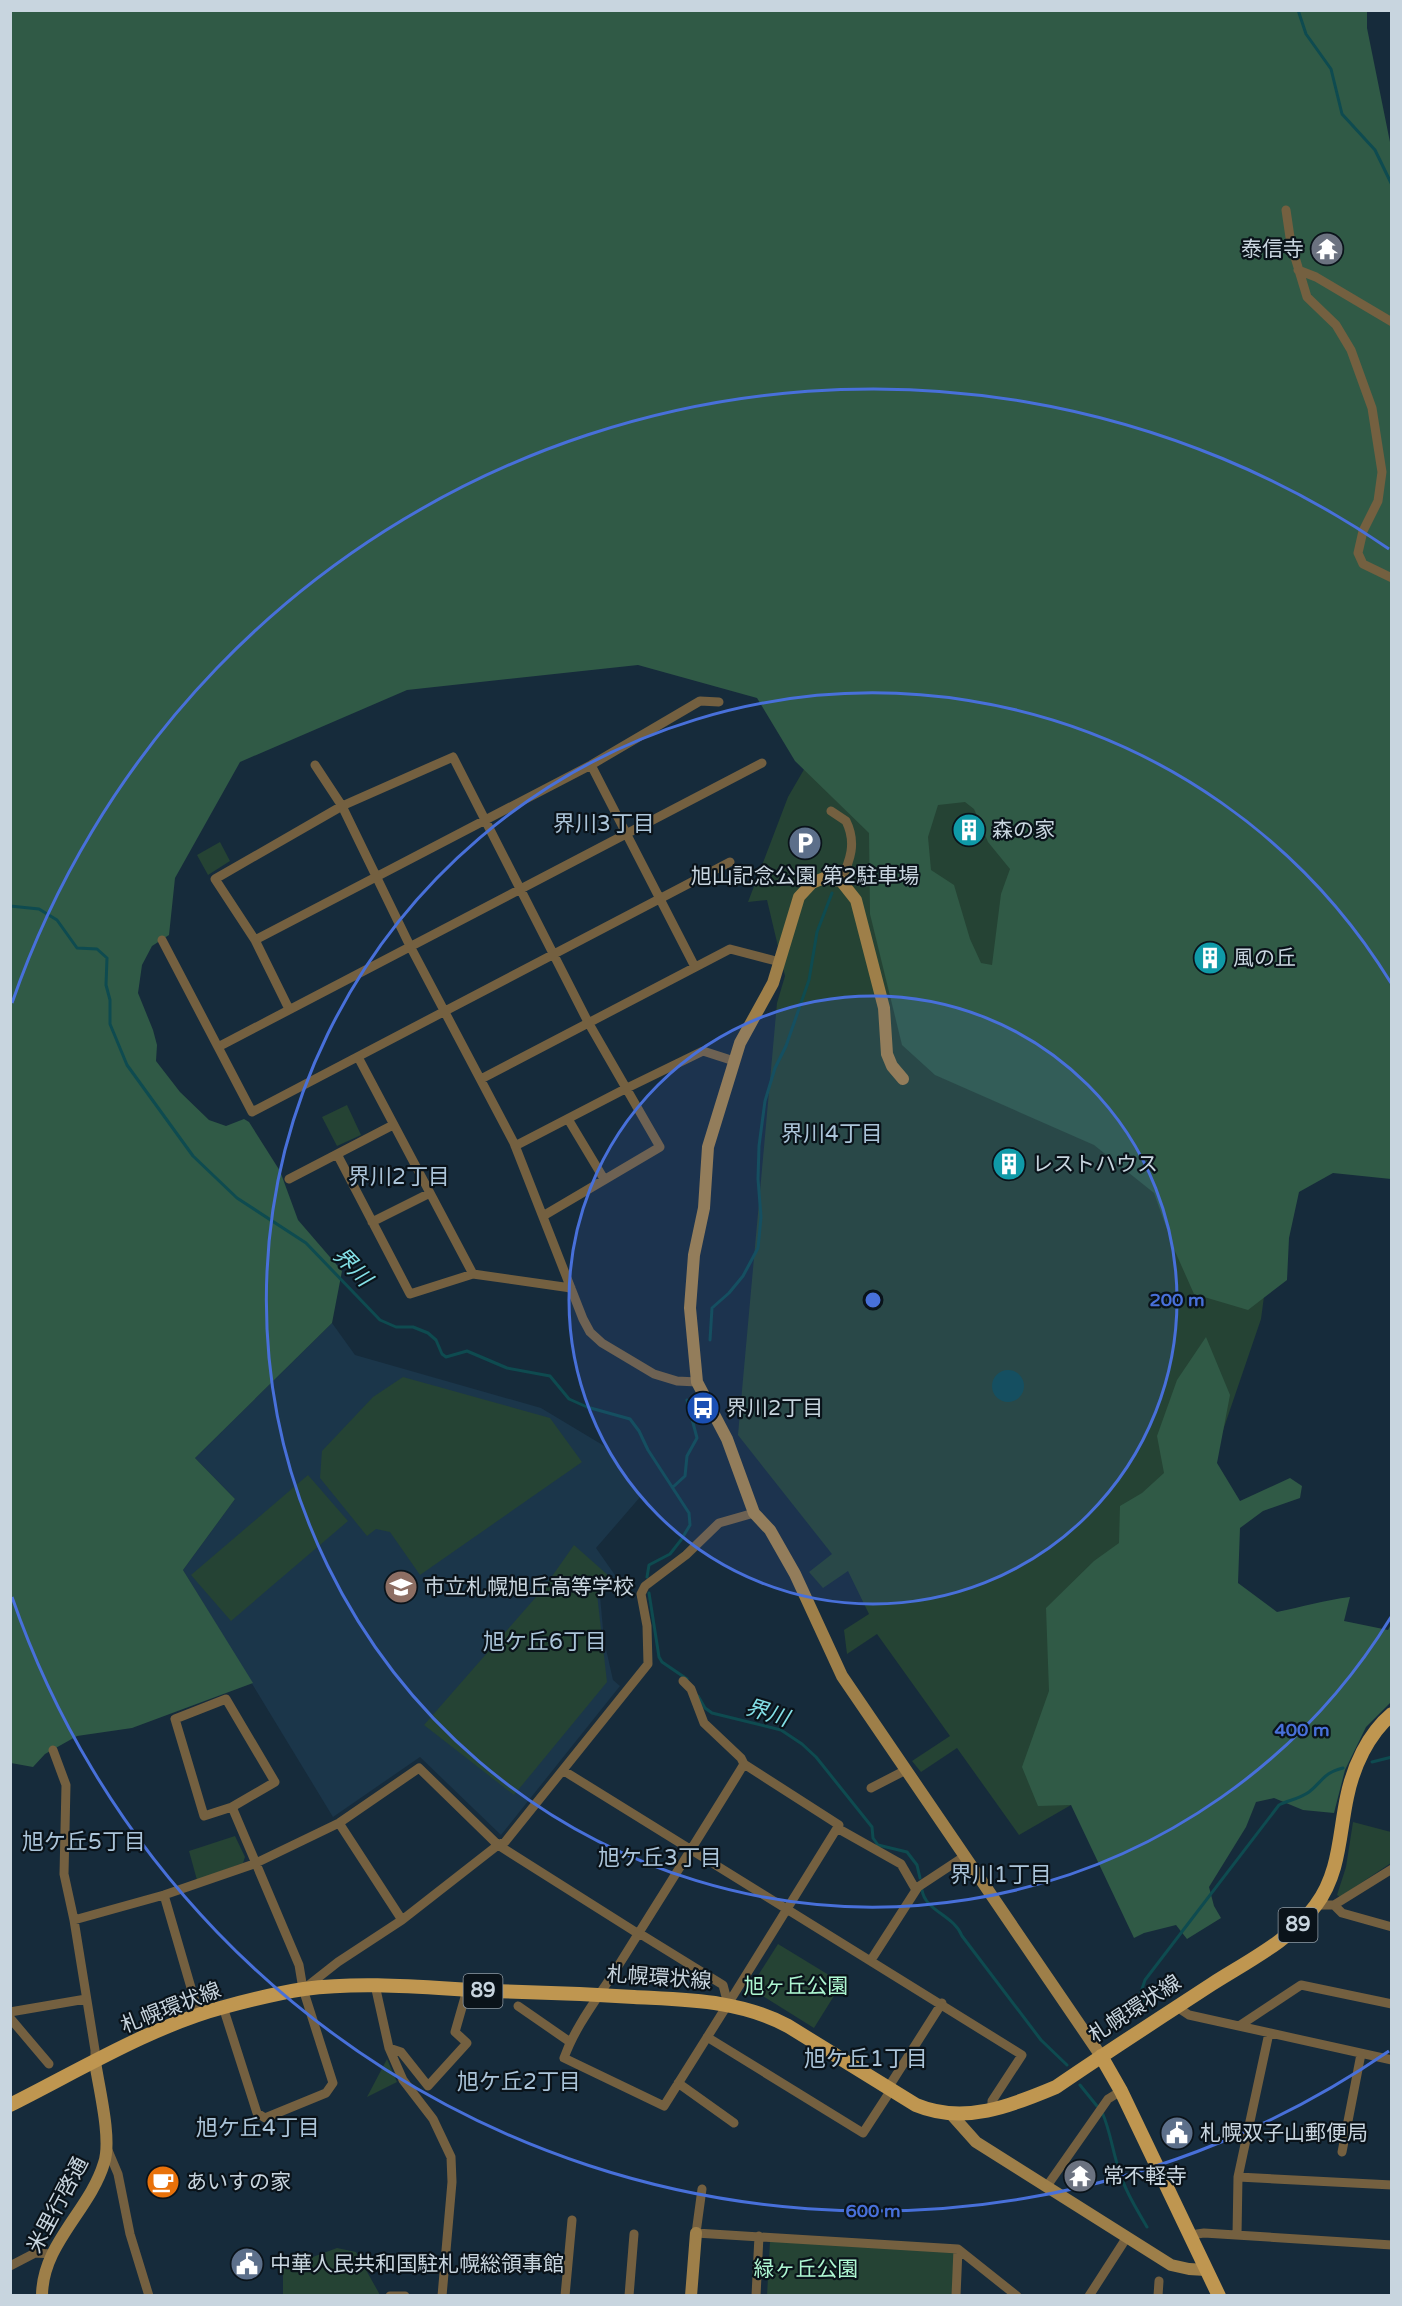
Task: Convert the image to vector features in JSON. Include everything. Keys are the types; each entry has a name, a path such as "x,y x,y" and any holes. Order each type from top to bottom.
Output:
{"main road":[{"name":"札幌環状線","path":"10,2105 152,2034 223,2007 303,1989 375,1985 600,1995 728,2004 771,2017 924,2108 951,2114 992,2111 1056,2087 1282,1939 1299,1925 1317,1905 1334,1870 1351,1779 1372,1737 1392,1714"},
{"path":"1101,2056 1121,2091 1219,2295"}],"street":[{"path":"1286,210 1291,244 1307,297 1336,325 1351,350 1365,386 1382,472 1378,501 1363,531 1358,552 1364,564 1392,578"},
{"path":"1298,270 1316,277 1392,322"},
{"path":"255,940 591,765 700,701 719,702"},
{"path":"290,1009 255,940 215,879 342,806 453,757 588,1022 660,1147 543,1216"},
{"path":"218,1047 762,763"},
{"path":"315,765 342,806 410,946 515,1146 590,1332 602,1343 654,1374 677,1381 697,1382"},
{"path":"591,765 695,967"},
{"path":"831,811 846,821 852,835 852,851 841,881"},
{"path":"162,940 252,1112 730,862"},
{"path":"903,1079 892,1066 887,1054 884,1008 856,900 841,881 824,878 812,883 799,897 773,983 748,1025 734,1061 708,1147 704,1208 694,1255 690,1308 697,1382 727,1439 754,1513 770,1530 795,1574 842,1676 1101,2056"},
{"path":"481,1079 730,950 780,962"},
{"path":"515,1146 704,1051 734,1061"},
{"path":"358,1058 473,1274"},
{"path":"568,1119 604,1179"},
{"path":"290,1179 393,1125"},
{"path":"337,1154 410,1294 473,1274 571,1288"},
{"path":"372,1222 430,1193"},
{"path":"303,1989 338,1962 402,1920 498,1845 505,1842 648,1664 647,1626 641,1594 645,1587 686,1555 719,1522 754,1513"},
{"path":"683,1681 691,1689 704,1723 741,1758 744,1764 839,1825 664,2106 564,2058 570,2042 744,1764"},
{"path":"226,1699 275,1782 232,1807 204,1816 175,1719 226,1699"},
{"path":"52,1750 66,1785 64,1874 74,1920 95,2062"},
{"path":"74,1920 164,1895 254,1864 339,1823 419,1768 498,1845 723,1985 728,2004"},
{"path":"871,1788 906,1770"},
{"path":"564,1771 942,2003 1022,2055 992,2101 992,2111"},
{"path":"223,2007 257,2113 265,2118 326,2092 333,2083 303,1989 299,1965 254,1864 232,1807"},
{"path":"339,1823 402,1920"},
{"path":"837,1828 901,1864 916,1890"},
{"path":"871,1960 916,1890 965,1856"},
{"path":"1317,1905 1334,1905 1392,1869"},
{"path":"164,1895 199,2015"},
{"path":"1334,1905 1342,1913 1392,1928"},
{"path":"375,1985 389,2048 403,2080 433,2119 451,2157 452,2182 442,2295"},
{"path":"1239,2026 1301,1985 1392,2004"},
{"path":"389,2048 400,2052 414,2072 428,2086 467,2043 454,2032 467,1990"},
{"path":"10,2012 86,1999"},
{"path":"707,2037 863,2133 942,2003"},
{"path":"518,2006 570,2042"},
{"path":"1177,2007 1189,2015 1392,2060"},
{"path":"10,2018 49,2064"},
{"path":"1237,2235 1238,2177 1269,2033"},
{"path":"1342,2152 1361,2054"},
{"name":"米里行啓通","path":"42,2295 46,2268 52,2254 97,2181 104,2163 107,2148 95,2062"},
{"path":"678,2083 734,2123"},
{"path":"1047,2186 1108,2100 1121,2091"},
{"path":"951,2114 976,2142 1171,2265 1206,2270"},
{"path":"107,2148 118,2174 130,2234 149,2295"},
{"path":"1238,2177 1392,2185"},
{"path":"691,2295 702,2189"},
{"path":"565,2295 572,2220"},
{"path":"696,2233 958,2249 1017,2295"},
{"path":"1190,2235 1204,2233 1392,2245"},
{"path":"629,2295 634,2234"},
{"path":"756,2295 759,2236"},
{"path":"1089,2295 1127,2236"},
{"path":"956,2295 958,2249"},
{"path":"10,2266 35,2253 52,2254"},
{"path":"1158,2295 1159,2281"},
{"path":"390,2295 405,2295"}],"shaded area":[{"path":"10,11 1367,11 1367,28 1392,152 1391,1179 1333,1173 1299,1192 1289,1238 1287,1280 1248,1310 1194,1294 1174,1249 1154,1193 1094,1145 935,1075 902,1045 870,914 869,833 795,761 757,698 638,665 407,690 240,762 175,878 169,935 152,946 142,965 138,993 157,1045 156,1061 180,1092 209,1120 226,1126 244,1119 249,1122 280,1171 298,1220 342,1271 332,1323 195,1458 235,1499 183,1570 253,1683 132,1728 77,1736 45,1754 33,1767 11,1763","holes":["965,802 974,809 988,842 1010,869 1001,894 992,965 981,963 970,939 954,885 931,870 928,837 938,805"]},
{"name":"市立札幌旭丘高等学校","path":"332,1323 355,1355 541,1408 606,1447 641,1496 596,1548 617,1578 600,1596 604,1640 613,1680 620,1686 501,1835 420,1757 333,1817 183,1570 235,1499 195,1458"},
{"path":"1206,1337 1230,1395 1217,1463 1240,1501 1290,1478 1302,1486 1300,1498 1263,1511 1240,1528 1238,1583 1277,1612 1350,1597 1344,1621 1388,1630 1391,1624 1391,1702 1366,1727 1345,1770 1334,1813 1303,1810 1274,1798 1256,1802 1246,1827 1209,1887 1214,1906 1221,1918 1187,1939 1176,1925 1144,1933 1134,1938 1071,1805 1038,1806 1022,1767 1049,1691 1046,1608 1094,1561 1119,1543 1120,1506 1142,1493 1164,1473 1157,1436 1177,1380"},
{"path":"1008,1370 1019,1375 1024,1386 1019,1397 1008,1402 997,1397 992,1386 997,1375"}],"green space":[{"path":"868,583 1278,1192 1261,1319 1191,1524 1071,1805 1019,1835 957,1748 921,1772 912,1761 950,1736 877,1634 847,1654 844,1630 869,1614 848,1571 823,1588 809,1572 832,1554 738,1435 777,1003 785,976 767,900 748,902 788,797 813,754"},
{"path":"220,842 230,861 208,875 197,855"},
{"path":"347,1105 361,1135 337,1146 322,1117"},
{"path":"403,1377 550,1418 582,1462 420,1575 390,1532 376,1529 367,1536 320,1478 322,1451 373,1397"},
{"path":"308,1475 348,1521 231,1621 191,1575"},
{"path":"574,1545 610,1577 597,1594 607,1682 514,1795 424,1725 543,1589"},
{"path":"1353,1822 1391,1832 1391,1863 1340,1897 1337,1895 1346,1867"},
{"path":"235,1836 245,1857 243,1863 197,1880 189,1851"},
{"name":"旭ヶ丘公園","path":"778,1944 842,1983 814,2028 750,1988"},
{"path":"387,2059 397,2082 367,2097"},
{"name":"緑ヶ丘公園","path":"770,2241 949,2247 956,2255 955,2295 767,2296"},
{"path":"337,2248 356,2252 380,2295 283,2295 283,2268"}],"waterway":[{"path":"1298,10 1306,34 1331,69 1342,114 1375,150 1392,185"},
{"path":"710,1340 712,1308 743,1276 758,1248 761,1217 758,1179 759,1146 765,1101 775,1068 786,1046 809,980 817,932 832,893"},
{"name":"界川","path":"10,906 39,909 57,920 77,948 97,949 107,958 106,985 110,1000 110,1024 127,1065 193,1156 237,1198 306,1243 380,1320 396,1327 413,1327 428,1333 436,1340 442,1354 446,1357 467,1351 507,1368 550,1376 569,1399 587,1407 630,1419 689,1513 690,1525 681,1540 670,1554 649,1565 647,1577"},
{"path":"673,1487 685,1476 687,1456 697,1438 687,1400"},
{"name":"界川","path":"649,1593 659,1657 662,1662 687,1679"},
{"name":"界川","path":"698,1696 705,1708 712,1713 781,1730 802,1744 816,1757 872,1827 873,1838 878,1845 907,1852 917,1865 920,1878"},
{"path":"1372,1762 1392,1757"},
{"path":"1148,2009 1141,1992 1145,1980 1279,1805 1305,1794 1327,1775 1343,1768"},
{"name":"界川","path":"922,1890 928,1903 958,1929 1041,2040 1067,2065"},
{"name":"界川","path":"1080,2085 1097,2106"},
{"name":"界川","path":"1102,2112 1124,2183 1147,2227"}],"place":[{"name":"泰信寺","path":"1327,249"},
{"name":"森の家","path":"969,830"},
{"name":"旭山記念公園 第2駐車場","path":"805,843"},
{"name":"風の丘","path":"1210,958"},
{"name":"レストハウス","path":"1009,1164"},
{"name":"界川2丁目","path":"703,1408"},
{"name":"市立札幌旭丘高等学校","path":"401,1587"},
{"name":"札幌双子山郵便局","path":"1177,2133"},
{"name":"常不軽寺","path":"1080,2176"},
{"name":"あいすの家","path":"163,2182"},
{"name":"中華人民共和国駐札幌総領事館","path":"247,2264"}],"district":[{"name":"界川3丁目","path":"604,824"},
{"name":"界川4丁目","path":"832,1134"},
{"name":"界川2丁目","path":"399,1177"},
{"name":"旭ケ丘6丁目","path":"545,1642"},
{"name":"旭ケ丘5丁目","path":"84,1842"},
{"name":"旭ケ丘3丁目","path":"660,1858"},
{"name":"界川1丁目","path":"1001,1875"},
{"name":"旭ケ丘1丁目","path":"866,2059"},
{"name":"旭ケ丘2丁目","path":"519,2082"},
{"name":"旭ケ丘4丁目","path":"258,2128"}]}
